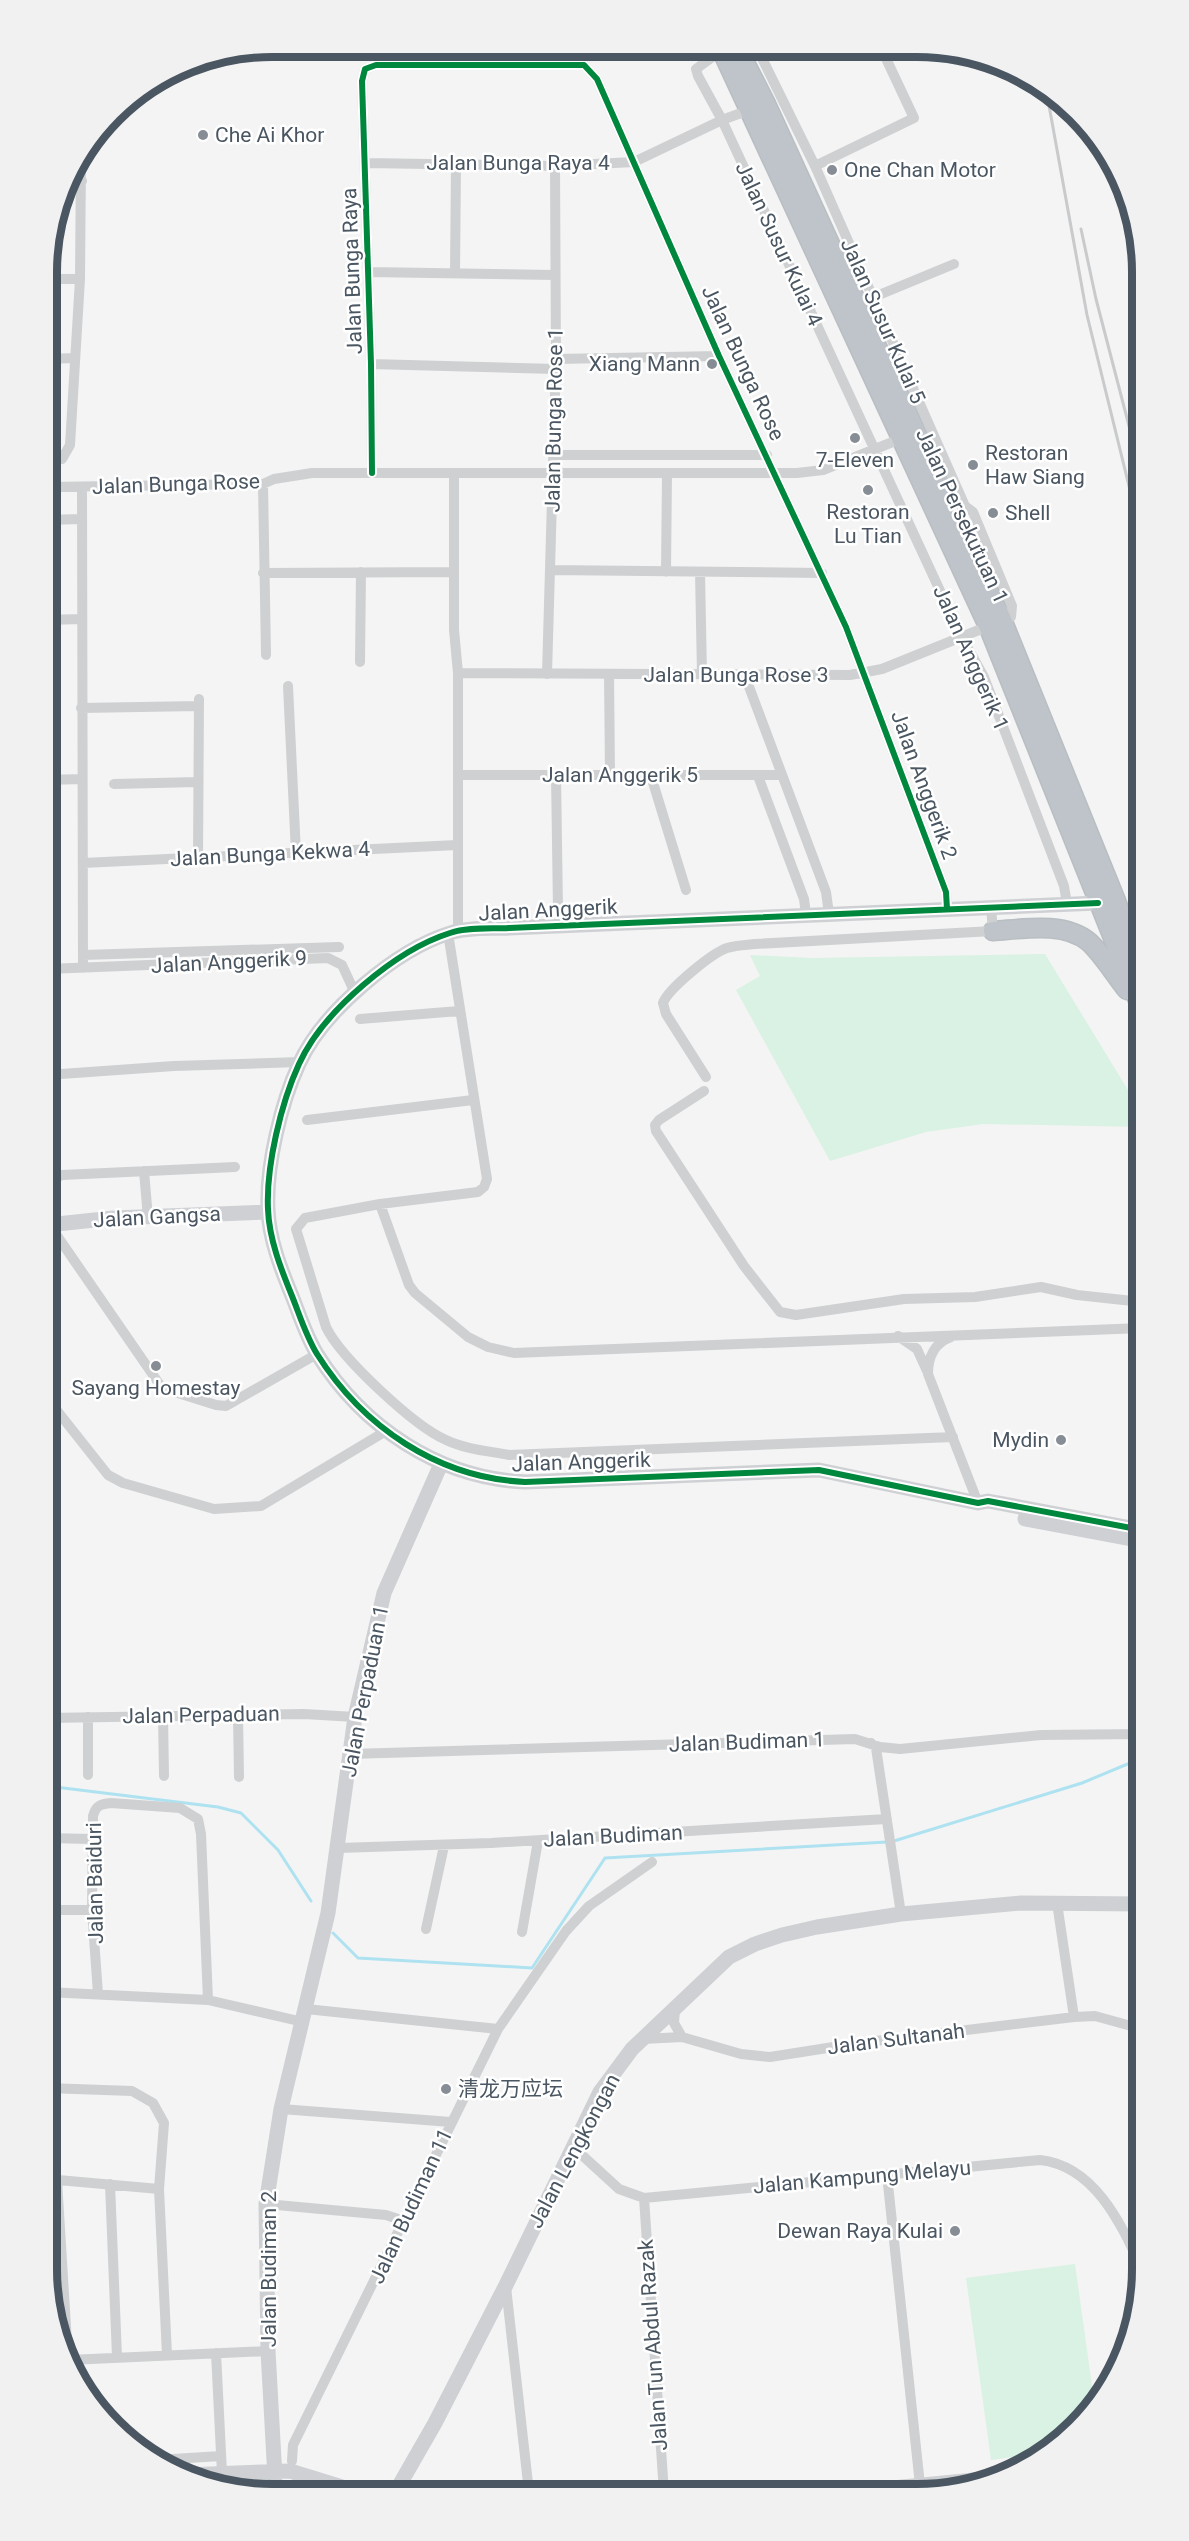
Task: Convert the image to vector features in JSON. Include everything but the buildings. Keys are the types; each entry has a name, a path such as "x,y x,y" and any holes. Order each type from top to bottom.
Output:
{"highway":[{"name":"Jalan Persekutuan 1","path":"726,57 758,107"},
{"name":"Jalan Persekutuan 1","path":"741,57 758,107 908,435 952,512 1098,903 1132,985"},
{"name":"Jalan Persekutuan 1","path":"996,625 1116,901 1132,945"},
{"path":"993,931 1055,929 1080,937 1090,943 1132,996"}],"street":[{"name":"Jalan Susur Kulai 4","path":"712,57 696,69 875,449"},
{"name":"Jalan Susur Kulai 5","path":"761,57 815,166 874,297 952,512 973,512 1012,606 1011,617 996,625"},
{"path":"815,166 914,118 885,57"},
{"name":"Jalan Bunga Raya","path":"372,473 369,272 362,81 365,69 376,64 578,64 589,68"},
{"name":"Jalan Bunga Rose","path":"589,68 597,79 719,356 822,573 865,673"},
{"name":"Jalan Bunga Raya 4","path":"365,163 555,166 634,162 722,120 758,107"},
{"path":"455,273 456,165"},
{"name":"Jalan Bunga Rose 1","path":"547,674 556,364 555,166"},
{"path":"57,460 62,459 70,445 80,279 82,172"},
{"path":"77,181 82,181"},
{"path":"874,297 954,264"},
{"path":"369,272 555,275"},
{"path":"57,279 80,279"},
{"path":"371,364 556,364 719,356"},
{"path":"57,359 75,358"},
{"name":"Jalan Bunga Rose","path":"57,487 263,484 274,479 312,473 553,474 774,471 797,473 823,470 908,435"},
{"name":"Jalan Anggerik 1","path":"875,449 961,636 984,677 1064,886 1067,904"},
{"path":"554,455 766,455"},
{"path":"666,572 667,473"},
{"path":"454,474 454,630 458,673 458,775 453,932 459,1011 487,1179 484,1187 478,1192 380,1204 305,1218 296,1229 299,1244 330,1336 399,1408 446,1440 509,1455 952,1437"},
{"path":"263,484 266,655"},
{"path":"82,487 83,968"},
{"path":"57,520 81,519"},
{"path":"550,570 822,573"},
{"path":"360,662 361,572"},
{"path":"263,573 454,572"},
{"path":"700,572 702,675"},
{"path":"57,620 81,619"},
{"name":"Jalan Bunga Rose 3","path":"458,673 745,676 865,673 996,625"},
{"name":"Jalan Anggerik 2","path":"865,673 946,892 947,909"},
{"path":"609,674 610,775"},
{"path":"745,676 826,892 829,914"},
{"path":"288,686 296,852"},
{"path":"81,708 199,703 198,858"},
{"name":"Jalan Anggerik 5","path":"458,775 782,775"},
{"path":"556,775 558,910"},
{"path":"651,776 686,890"},
{"path":"758,776 804,899 806,914"},
{"path":"57,780 82,779"},
{"path":"114,784 198,782"},
{"name":"Jalan Bunga Kekwa 4","path":"83,863 456,844"},
{"name":"Jalan Anggerik","path":"1098,903 806,914 453,932 405,954 355,993 332,1017 300,1062 283,1113 270,1173 268,1212 275,1250 285,1280 317,1354 346,1393 386,1431 407,1446 441,1464 479,1477 525,1482 819,1470 978,1503 988,1501 1132,1534"},
{"path":"706,1077 666,1014 663,1003 668,994 714,954 728,948 755,944 993,931 991,908"},
{"path":"83,955 339,947"},
{"name":"Jalan Anggerik 9","path":"57,969 328,958 342,965 355,993"},
{"path":"360,1019 459,1011"},
{"path":"57,1074 174,1065 300,1062"},
{"path":"704,1091 659,1120 655,1125 656,1131 744,1266 780,1312 796,1315 904,1299 975,1297 1041,1287 1077,1295 1132,1301"},
{"path":"307,1120 473,1100"},
{"path":"57,1177 236,1167"},
{"path":"144,1171 148,1218"},
{"path":"380,1204 415,1293 468,1337 502,1352 598,1351 898,1336 1132,1328"},
{"name":"Jalan Gangsa","path":"57,1224 268,1212"},
{"path":"57,1238 157,1382 170,1392 226,1406 317,1354"},
{"path":"928,1374 930,1359 935,1347 946,1338 962,1334"},
{"path":"898,1336 917,1349 978,1503"},
{"path":"57,1411 108,1475 123,1483 214,1509 261,1506 386,1431"},
{"name":"Jalan Perpaduan 1","path":"324,1929 339,1848 355,1717 384,1593 441,1464"},
{"path":"164,1715 164,1776"},
{"name":"Jalan Perpaduan","path":"57,1718 164,1715 355,1717"},
{"path":"238,1715 239,1777"},
{"path":"88,1717 88,1775"},
{"name":"Jalan Budiman 1","path":"350,1754 855,1739 880,1747 900,1749 1041,1736 1132,1734"},
{"path":"871,1743 876,1748 902,1914"},
{"name":"Jalan Baiduri","path":"98,1994 92,1910 91,1839 95,1809 106,1803 180,1808 198,1819 201,1834 208,2000"},
{"name":"Jalan Budiman","path":"339,1848 444,1846 886,1820"},
{"path":"57,1838 91,1839"},
{"path":"522,1932 538,1841"},
{"path":"426,1929 444,1846"},
{"name":"Jalan Budiman 11","path":"292,2461 293,2445 498,2029 566,1931 589,1906 652,1862"},
{"path":"1058,1903 1074,2017"},
{"name":"Jalan Lengkongan","path":"400,2484 435,2423 506,2285 600,2092 622,2059 729,1957 755,1944 817,1927 902,1914 983,1904 1132,1904"},
{"path":"57,1910 92,1910"},
{"name":"Jalan Budiman 2","path":"275,2474 268,2351 266,2204 281,2109 324,1929"},
{"path":"57,1992 208,2000 304,2016 498,2029"},
{"path":"675,2008 674,2023 682,2037"},
{"name":"Jalan Sultanah","path":"643,2039 682,2037 741,2054 770,2057 859,2043 1074,2017 1095,2016 1132,2026"},
{"path":"57,2088 132,2091 153,2103 164,2123 159,2189 167,2355"},
{"path":"281,2109 451,2122"},
{"name":"Jalan Kampung Melayu","path":"572,2146 620,2189 644,2198 1040,2160 1057,2162 1075,2171 1090,2183 1131,2245"},
{"path":"887,2175 916,2484"},
{"path":"57,2179 159,2189"},
{"path":"111,2184 117,2357"},
{"name":"Jalan Tun Abdul Razak","path":"644,2198 663,2484"},
{"path":"266,2204 386,2215 404,2221"},
{"path":"57,2232 67,2333"},
{"path":"506,2285 528,2484"},
{"path":"77,2359 268,2351"},
{"path":"216,2353 222,2473"},
{"path":"172,2459 221,2456"},
{"path":"206,2474 309,2475 335,2484"},
{"path":"227,2479 275,2474 310,2484"}],"green space":[{"path":"1045,954 1132,1097 1132,1127 983,1124 926,1132 830,1161 736,990 760,976 750,955 812,958"},
{"path":"1075,2264 1093,2393 1059,2431 1023,2455 991,2460 966,2278"}],"waterway":[{"path":"894,1841 1082,1783 1132,1762"},
{"path":"57,1787 218,1807 241,1813 278,1850 311,1901"},
{"path":"333,1933 358,1958 532,1968 605,1858 887,1842"}],"railway":[{"path":"1048,101 1087,315 1132,498"},
{"path":"1081,229 1096,299 1132,438"}],"cycle path":[{"path":"372,473 362,81 365,69 376,65 584,65 597,79 719,356 846,627 946,892 947,909"},
{"path":"1098,903 479,929 450,933 407,953 363,985 325,1024 310,1044 292,1080 276,1135 269,1174 268,1209 276,1254 303,1326 317,1354 336,1380 380,1426 433,1459 462,1471 525,1482 819,1470 978,1503 988,1501 1132,1528"}],"place":[{"name":"Che Ai Khor","path":"203,135"},
{"name":"One Chan Motor","path":"832,170"},
{"name":"Xiang Mann","path":"712,364"},
{"name":"7-Eleven","path":"855,438"},
{"name":"Restoran Haw Siang","path":"973,465"},
{"name":"Restoran Lu Tian","path":"868,490"},
{"name":"Shell","path":"993,513"},
{"name":"Sayang Homestay","path":"156,1366"},
{"name":"Mydin","path":"1061,1440"},
{"name":"清龙万应坛","path":"446,2089"},
{"name":"Dewan Raya Kulai","path":"955,2231"}]}
